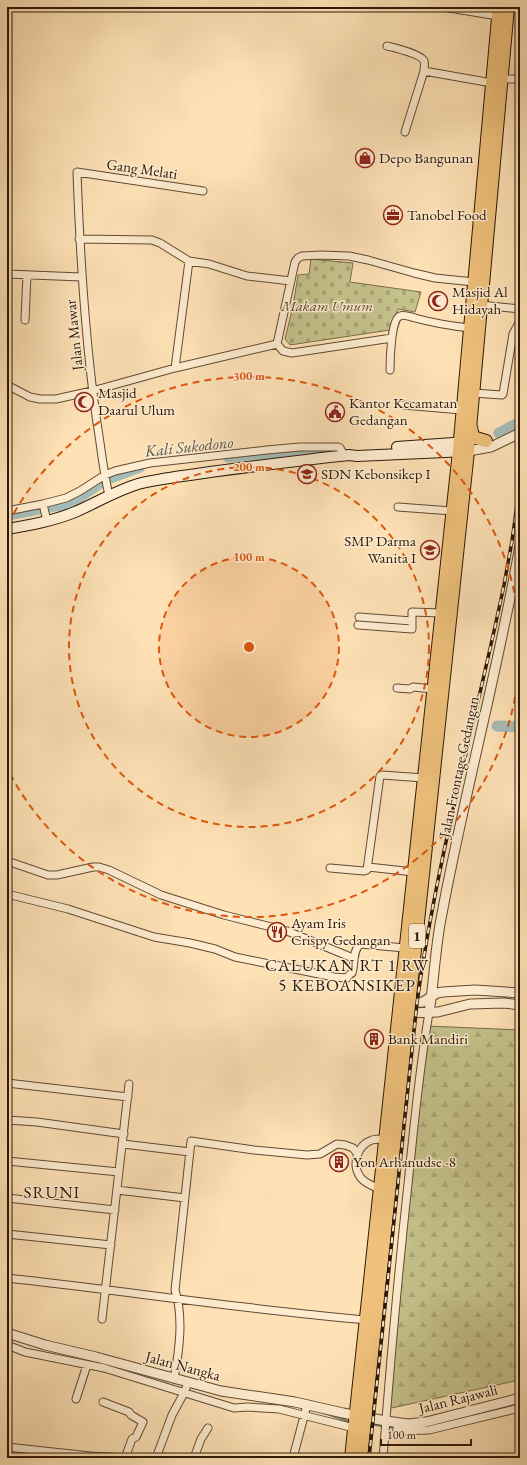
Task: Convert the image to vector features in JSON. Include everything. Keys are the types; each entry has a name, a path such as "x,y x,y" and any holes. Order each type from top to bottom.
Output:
{"highway":[{"name":"1","path":"351,1458 359,1422 371,1320 464,447 462,410 474,282 497,81 508,7"},
{"name":"1","path":"371,1320 385,1139 404,1008 405,948 452,511 464,447 471,421 497,81 498,12"},
{"path":"471,421 473,437 486,442"},
{"name":"1","path":"359,1422 361,1458"}],"main road":[{"path":"7,529 74,512 108,492 169,478 346,455 357,450 464,447"}],"street":[{"path":"443,7 498,12"},
{"path":"387,46 415,55 423,59 425,62 424,71 405,132"},
{"path":"424,71 497,81 520,78"},
{"name":"Gang Melati","path":"77,172 203,191"},
{"name":"Jalan Mawar","path":"77,172 79,239 85,332 92,391 108,492"},
{"path":"79,239 152,240 160,243 189,261 209,264 247,276 291,281"},
{"path":"277,344 295,262 302,256 321,255 355,257 435,278 474,282"},
{"path":"175,368 189,261"},
{"path":"7,274 81,277"},
{"path":"25,320 27,275"},
{"path":"481,305 520,309"},
{"path":"390,370 390,350 392,338 396,319 400,315 470,328"},
{"path":"473,393 503,394 513,334 520,321"},
{"path":"277,344 283,351 292,353 392,338"},
{"path":"7,385 30,397 40,399 56,399 92,391 175,368 277,344"},
{"path":"403,405 462,410"},
{"path":"464,447 485,448 520,433"},
{"path":"464,447 486,442 504,441"},
{"path":"7,511 43,505 66,498 123,469 150,463 300,447 338,447 346,455"},
{"path":"43,505 46,519"},
{"path":"398,507 452,511"},
{"name":"Jalan Frontage Gedangan","path":"429,1013 441,921 472,772 510,604 520,545"},
{"path":"358,625 412,629 412,612 441,613"},
{"path":"359,617 412,621"},
{"path":"397,688 410,689 412,686 433,689"},
{"path":"330,868 367,870 380,776 424,778"},
{"path":"7,861 48,875 57,875 99,867 109,870 161,895 224,915 287,931 353,958"},
{"path":"368,867 414,872"},
{"path":"7,894 68,910 154,937 190,943 215,949 235,957 334,978 347,978 352,973 353,958 360,944 405,948"},
{"path":"404,1008 423,1002 437,993 443,992 468,990 520,993"},
{"path":"404,1008 429,1013 444,1011 470,1004 504,1003 520,1005"},
{"path":"383,1458 396,1290 414,1120 422,1054 429,1013"},
{"path":"7,1083 128,1097"},
{"path":"102,1319 129,1084"},
{"path":"7,1120 37,1122 124,1134"},
{"path":"380,1189 365,1182 361,1178 356,1166 357,1154 363,1145 372,1140 385,1139"},
{"path":"174,1380 180,1324 179,1300 175,1290 191,1141 254,1150 308,1155 320,1154 338,1144 353,1148 357,1154"},
{"path":"123,1144 190,1152"},
{"path":"7,1161 119,1172"},
{"path":"117,1190 185,1198"},
{"path":"7,1198 115,1210"},
{"path":"7,1234 111,1245"},
{"path":"7,1278 106,1288 179,1300 371,1320"},
{"path":"12,1335 9,1345 26,1352 104,1368 186,1388 234,1408 246,1407 305,1410 294,1454"},
{"name":"Jalan Nangka","path":"12,1335 45,1345 96,1357 174,1380 186,1388 221,1391 359,1422"},
{"path":"76,1399 87,1365"},
{"path":"156,1458 172,1415 186,1388"},
{"name":"Jalan Rajawali","path":"359,1422 397,1426 418,1424 520,1398"},
{"path":"103,1402 129,1412 131,1415 143,1422 136,1437 132,1439 125,1458"},
{"path":"397,1426 412,1432 429,1430 520,1408"},
{"path":"194,1458 201,1439 208,1428"},
{"path":"7,1447 90,1456 129,1458"}],"green space":[{"name":"Makam Umum","path":"311,259 353,263 350,282 421,292 415,312 398,309 390,330 290,345 285,339 293,306 298,275 309,274"},
{"path":"427,1026 520,1030 520,1361 515,1381 387,1409"}],"waterway":[{"path":"499,433 520,422"},
{"name":"Kali Sukodono","path":"228,457 329,449"},
{"name":"Kali Sukodono","path":"7,515 71,503 105,480 140,467"},
{"path":"497,726 520,727"},
{"path":"457,1420 486,1411"},
{"path":"324,1413 350,1422"},
{"path":"368,1424 396,1428"}],"railway":[{"path":"369,1458 417,1003 425,950 445,845 504,585 520,483"}],"place":[{"name":"Depo Bangunan","path":"365,158"},
{"name":"Tanobel Food","path":"393,215"},
{"name":"Masjid Al Hidayah","path":"438,301"},
{"name":"Masjid Daarul Ulum","path":"84,402"},
{"name":"Kantor Kecamatan Gedangan","path":"335,412"},
{"name":"SDN Kebonsikep I","path":"307,474"},
{"name":"SMP Darma Wanita I","path":"430,550"},
{"name":"Ayam Iris Crispy Gedangan","path":"277,932"},
{"name":"Bank Mandiri","path":"374,1039"},
{"name":"Yon Arhanudse -8","path":"339,1162"}],"district":[{"name":"CALUKAN RT 1 RW 5 KEBOANSIKEP","path":"347,975"},
{"name":"SRUNI","path":"52,1192"}]}
